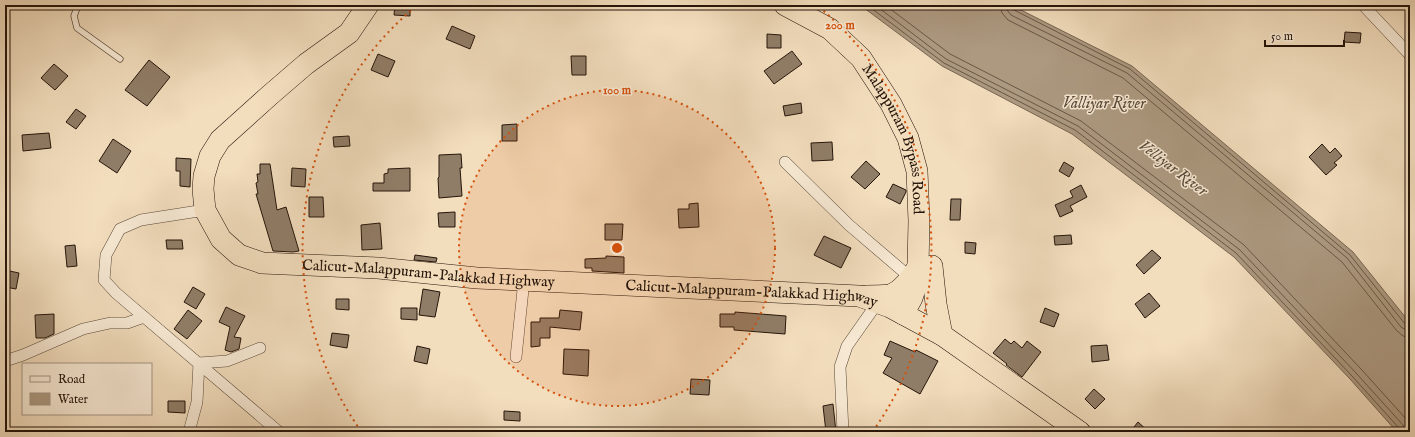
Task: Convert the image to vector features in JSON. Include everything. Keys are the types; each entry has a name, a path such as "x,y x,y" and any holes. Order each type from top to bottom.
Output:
{"highway":[{"name":"Calicut-Malappuram-Palakkad Highway","path":"368,5 349,33 306,64 220,140 210,156 204,176 203,190 205,210 220,239 240,255 262,263 378,268 477,278 869,299 890,307 942,335 1061,426 1080,432"},
{"name":"Malappuram Bypass Road","path":"785,5 830,29 861,58 891,104 908,138 917,171 920,270"},
{"name":"Malappuram Bypass Road","path":"814,5 838,18 871,50 903,98 920,133 930,169 920,270 908,316"},
{"path":"869,299 890,295 904,286 920,270 936,304 942,335"}],"street":[{"path":"1363,5 1410,55"},
{"path":"785,162 849,225 920,270"},
{"path":"205,210 141,220 120,229 106,255 104,280 116,293 279,432"},
{"path":"516,357 524,280"},
{"path":"843,432 840,367 847,346 869,299"},
{"path":"5,361 23,355 83,329 110,324 127,324 144,317"},
{"path":"198,363 227,361 260,348"},
{"path":"189,432 197,402 198,363"}],"lane":[{"path":"78,5 74,16 77,28 120,59"}],"water":[{"name":"Valliyar River","path":"860,5 1011,5 1132,66 1353,252 1410,323 1410,432 1397,432 1350,379 1234,257 1072,134 942,66"}],"building":[{"path":"395,5 410,5 410,16 394,15"},
{"path":"452,26 475,36 470,49 446,39"},
{"path":"1345,32 1361,33 1360,43 1344,42"},
{"path":"767,34 781,35 781,48 767,48"},
{"path":"792,51 802,64 774,84 764,71"},
{"path":"378,54 395,61 388,77 371,70"},
{"path":"571,56 586,56 586,75 572,75"},
{"path":"149,60 170,77 147,106 125,90"},
{"path":"54,64 68,76 55,90 41,78"},
{"path":"801,103 802,113 785,116 783,106"},
{"path":"76,109 86,116 76,129 66,122"},
{"path":"517,124 517,141 502,141 502,125"},
{"path":"49,133 51,148 23,151 22,135"},
{"path":"349,136 350,146 334,147 333,137"},
{"path":"113,139 131,151 117,173 99,161"},
{"path":"832,142 833,160 812,161 811,143"},
{"path":"1322,144 1330,153 1335,148 1342,156 1334,163 1337,165 1326,175 1309,157"},
{"path":"461,154 462,168 460,168 462,196 439,198 439,155"},
{"path":"176,158 191,159 190,187 180,186 180,171 176,171"},
{"path":"866,161 880,174 865,189 851,177"},
{"path":"1064,162 1074,168 1069,177 1059,171"},
{"path":"260,164 270,164 277,210 286,207 299,251 273,251 256,194 258,194 256,183 258,182 257,174 260,174"},
{"path":"292,168 306,169 305,187 291,186"},
{"path":"410,168 410,191 373,191 373,183 384,183 384,174 388,173 388,169"},
{"path":"893,184 906,190 900,204 886,197"},
{"path":"1081,185 1087,197 1070,206 1073,211 1060,217 1055,205 1073,197 1070,191"},
{"path":"309,197 323,197 324,217 309,217"},
{"path":"951,199 961,199 960,220 950,220"},
{"path":"698,203 699,227 679,228 678,209 689,209 689,204"},
{"path":"455,212 455,227 439,227 438,213"},
{"path":"380,223 382,249 362,250 361,225"},
{"path":"605,224 623,224 622,240 605,240"},
{"path":"1071,235 1072,244 1055,245 1054,236"},
{"path":"824,236 851,248 841,268 814,255"},
{"path":"166,240 182,240 183,249 167,249"},
{"path":"965,242 976,243 975,254 965,253"},
{"path":"75,245 77,266 67,267 65,246"},
{"path":"1152,250 1161,258 1144,274 1136,265"},
{"path":"415,255 437,258 436,262 414,260"},
{"path":"606,256 624,257 624,273 592,271 592,268 585,268 585,259 606,258"},
{"path":"5,270 19,273 16,289 5,287"},
{"path":"193,287 205,294 196,309 184,302"},
{"path":"423,289 440,292 435,317 419,315"},
{"path":"1149,293 1160,306 1145,318 1135,304"},
{"path":"336,299 349,299 349,310 336,309"},
{"path":"226,307 245,316 234,337 241,338 239,349 231,352 225,350 230,327 219,322"},
{"path":"401,308 417,308 417,320 401,319"},
{"path":"1045,308 1059,314 1054,327 1040,322"},
{"path":"188,310 202,321 187,339 174,329"},
{"path":"560,310 582,312 580,330 550,327 550,338 540,338 540,346 531,347 531,322 540,322 540,318 559,318"},
{"path":"735,312 786,316 785,334 734,330 734,327 720,327 720,314 735,314"},
{"path":"54,314 54,334 45,338 36,338 35,315"},
{"path":"332,333 349,335 347,348 330,345"},
{"path":"1005,339 1011,344 1014,341 1022,348 1027,341 1041,352 1022,377 993,353"},
{"path":"890,341 915,352 916,350 938,361 920,394 883,373 892,358 884,355"},
{"path":"1107,345 1109,360 1092,362 1091,346"},
{"path":"417,346 430,349 427,364 414,361"},
{"path":"564,349 589,350 588,376 563,374"},
{"path":"691,379 710,380 709,395 690,394"},
{"path":"1094,389 1105,399 1095,409 1085,399"},
{"path":"168,401 185,401 185,413 168,412"},
{"path":"833,404 836,432 826,432 823,406"},
{"path":"504,411 520,412 520,421 504,420"},
{"path":"1138,422 1149,432 1130,432"}],"water label":[{"name":"Velliyar River","path":"1174,167"}]}
